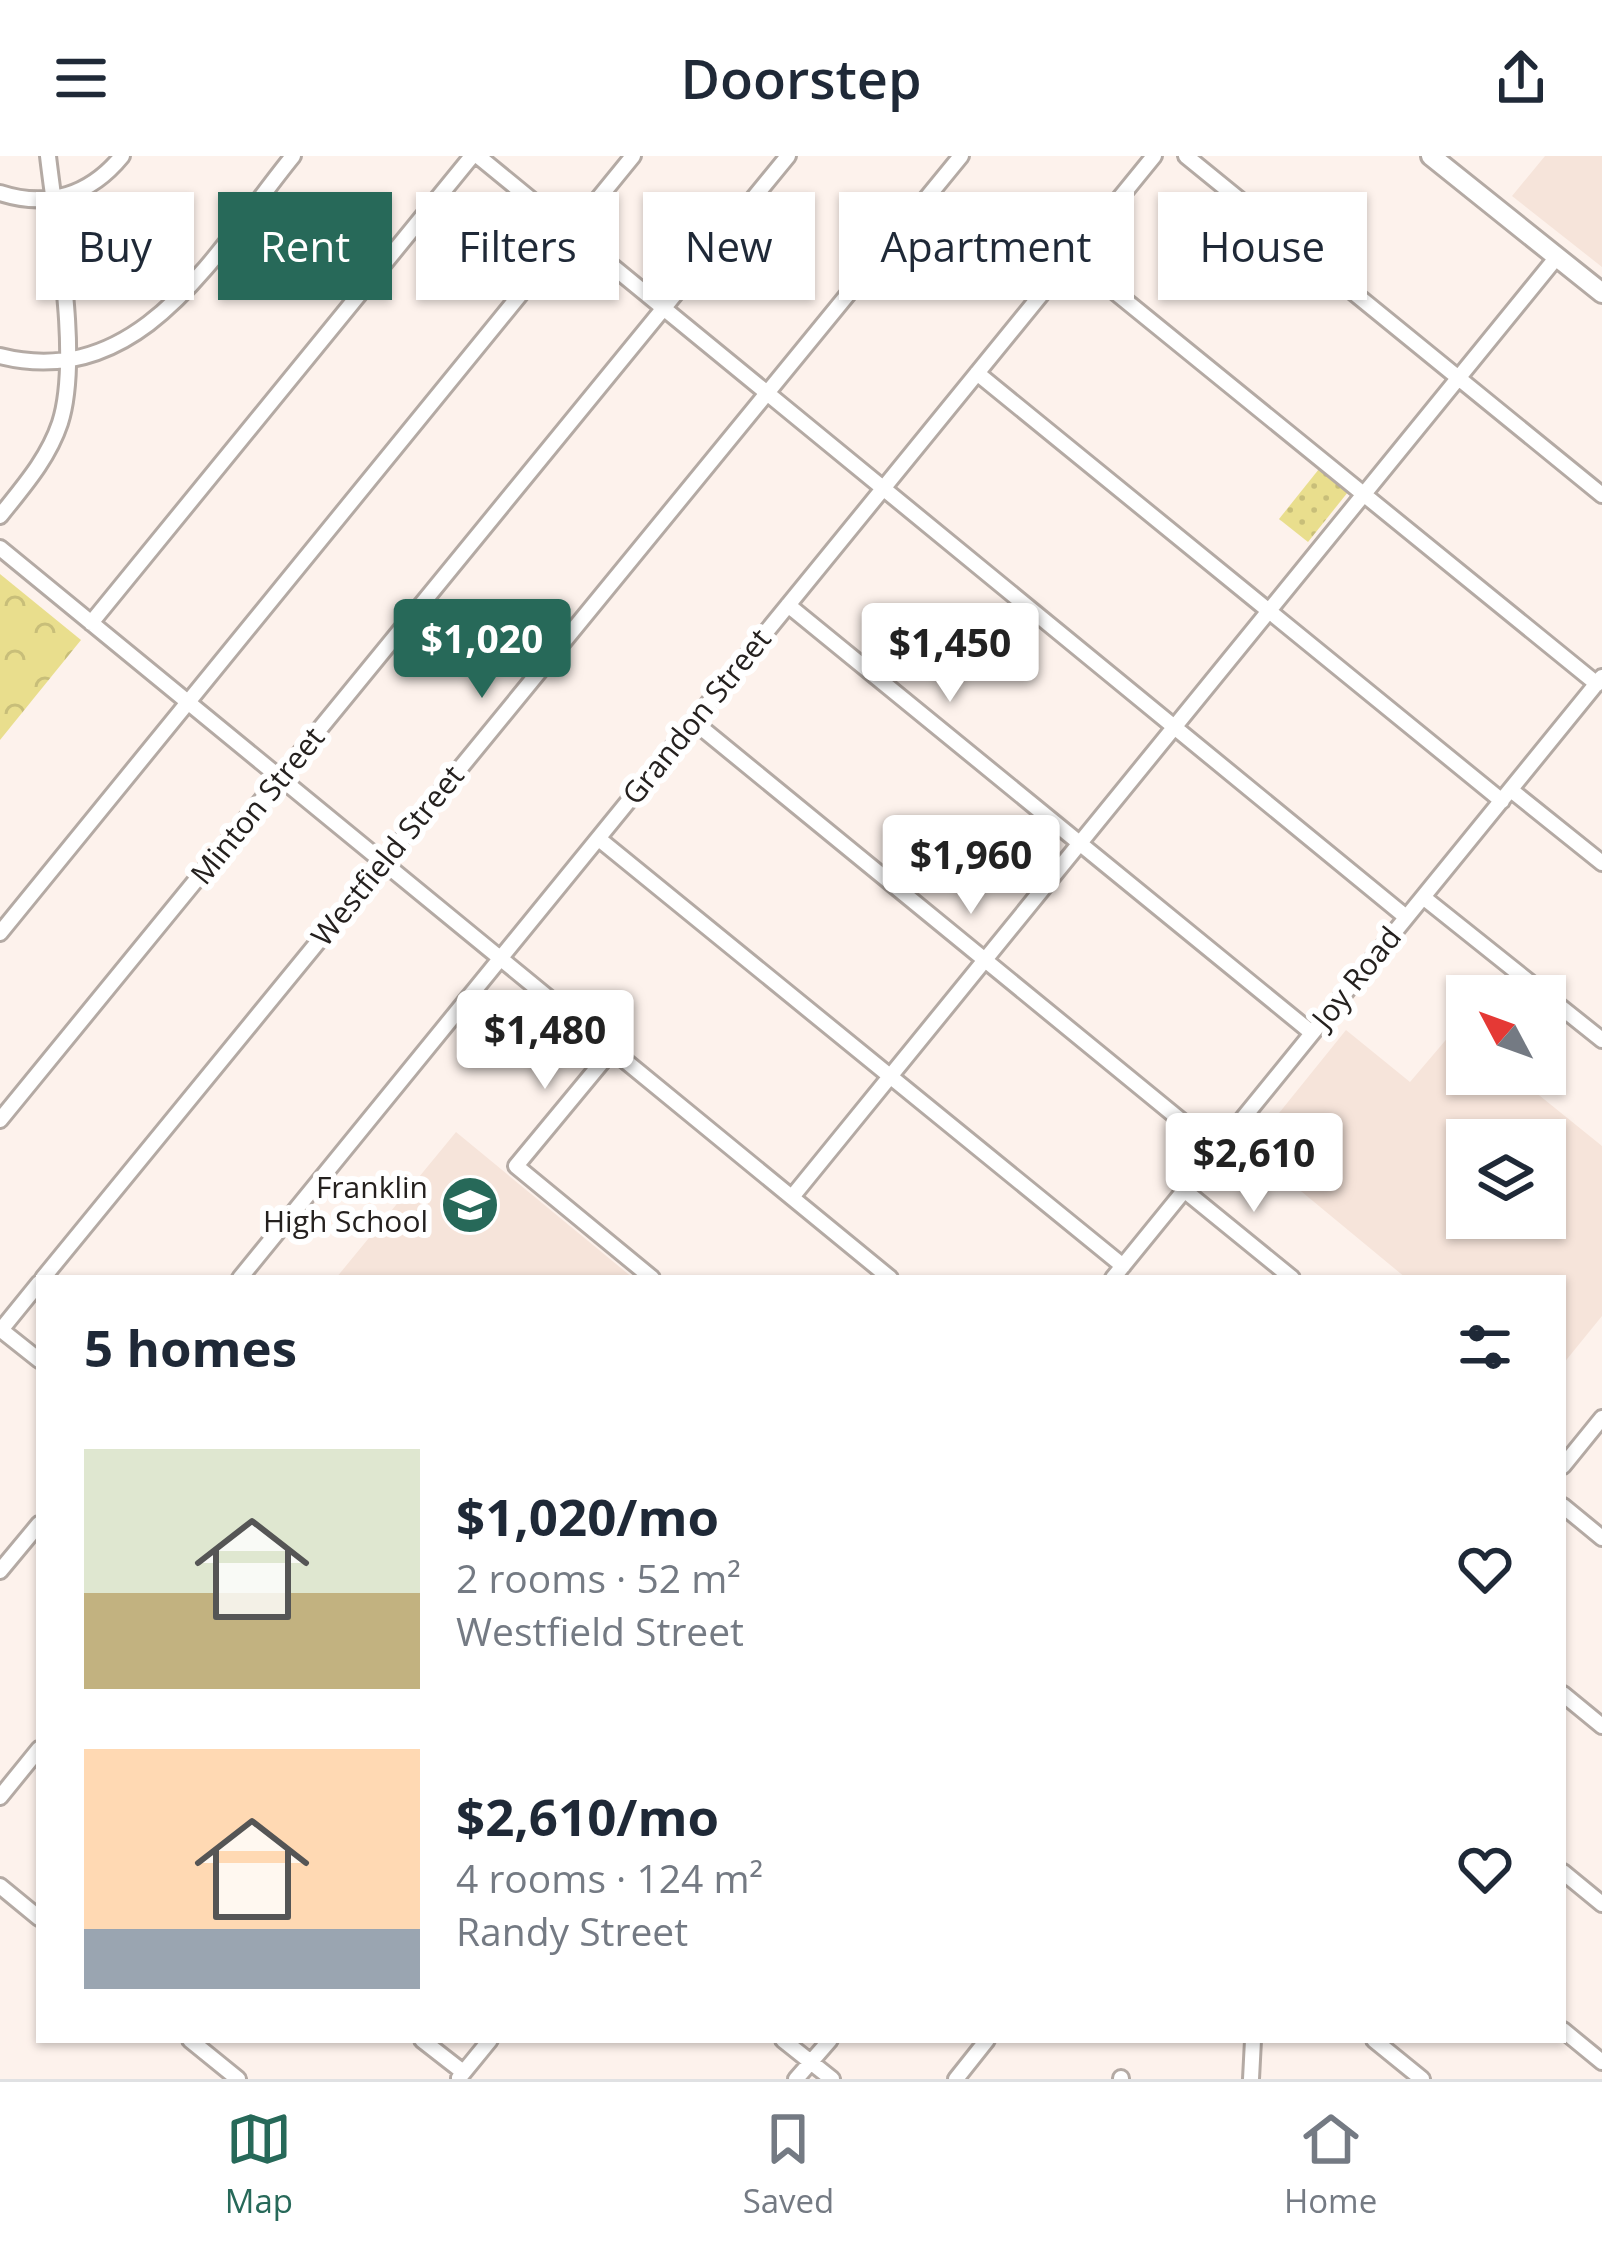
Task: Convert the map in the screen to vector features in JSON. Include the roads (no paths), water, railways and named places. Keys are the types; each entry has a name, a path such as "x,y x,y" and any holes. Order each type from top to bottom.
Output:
{"main road":[{"path":"1431,156 1602,293"}],"street":[{"path":"48,156 51,192"},
{"path":"74,192 95,186 122,156"},
{"path":"0,356 68,361 120,346 161,317 293,156"},
{"path":"91,623 475,156 521,192"},
{"path":"603,192 633,156"},
{"name":"Minton Street","path":"0,1120 788,156"},
{"name":"Westfield Street","path":"46,1275 961,156"},
{"name":"Grandon Street","path":"1125,192 1154,156"},
{"path":"1186,156 1602,495"},
{"path":"0,194 36,197"},
{"path":"792,1197 1556,258"},
{"path":"619,270 1406,917"},
{"path":"0,516 50,447 65,406 68,361 62,300"},
{"path":"0,933 514,300"},
{"name":"Grandon Street","path":"242,1275 1037,300"},
{"path":"1125,300 1599,681"},
{"path":"977,373 1269,611 1602,863"},
{"path":"0,548 886,1275"},
{"path":"788,605 1312,1033"},
{"name":"Joy Road","path":"1118,1272 1599,681"},
{"path":"694,721 1217,1150"},
{"path":"599,839 890,1076 1118,1272"},
{"path":"1423,897 1602,1040"},
{"path":"612,1050 516,1166 648,1275"},
{"path":"1184,1190 1288,1275"},
{"name":"Westfield Street","path":"0,1330 36,1287"},
{"path":"0,1330 36,1358"},
{"path":"1566,1462 1602,1418"},
{"path":"1566,1508 1602,1538"},
{"path":"0,1571 36,1528"},
{"path":"1566,1696 1602,1726"},
{"path":"0,1797 36,1753"},
{"path":"1566,1874 1602,1904"},
{"path":"0,1886 36,1916"},
{"path":"1566,2032 1602,2062"},
{"path":"194,2043 238,2079"},
{"path":"425,2043 460,2076 488,2043"},
{"path":"787,2043 832,2079"},
{"path":"796,2079 827,2043"},
{"path":"956,2079 985,2043"},
{"path":"1252,2079 1253,2043"},
{"path":"1378,2043 1422,2079"}],"place":[{"name":"Franklin High School","path":"470,1205"}]}
